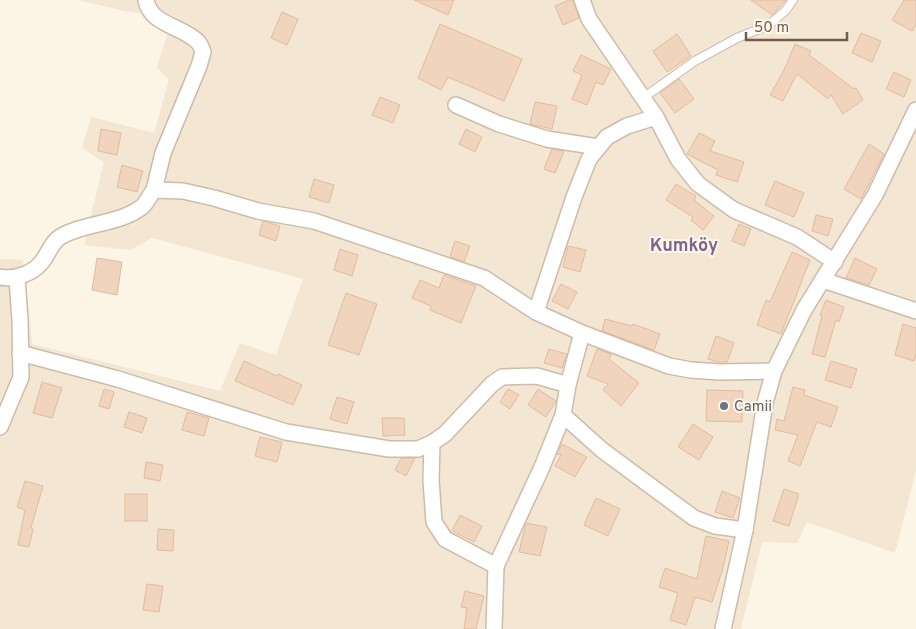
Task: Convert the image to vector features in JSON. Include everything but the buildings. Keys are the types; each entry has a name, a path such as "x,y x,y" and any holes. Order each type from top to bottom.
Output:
{"street":[{"path":"0,277 17,278 36,267 43,261 54,242 59,238 79,229 127,216 144,205 154,190 163,153 200,66 203,52 198,42 156,18 147,6 146,0"},
{"path":"582,0 590,19 656,117 678,159 698,184 734,210 796,237 835,262"},
{"path":"456,105 499,124 547,139 598,147"},
{"path":"723,629 746,530 765,403 774,371 804,310 875,195 916,110"},
{"path":"536,312 574,197 589,159 607,137 627,126 656,117"},
{"path":"154,190 184,191 258,211 314,221 484,278 536,312 582,333 669,366 720,372 774,371"},
{"path":"0,427 21,377 17,278"},
{"path":"823,280 916,311"},
{"path":"494,629 496,566 542,467 563,415 568,385 582,333"},
{"path":"20,353 118,379 286,432 389,449 418,449 432,443 444,434 492,384 502,377 537,376 568,385"},
{"path":"563,415 602,450 694,518 715,526 746,530"},
{"path":"432,443 431,480 434,522 445,539 496,566"}],"lane":[{"path":"643,98 695,61 737,38 768,25 786,10 793,0"}],"shaded area":[{"path":"78,0 916,0 916,471 895,553 807,522 797,543 762,542 741,629 0,629 0,259 23,260 32,344 220,391 240,343 276,355 303,279 152,238 130,250 84,245 104,162 82,148 91,117 154,133 169,80 157,67 173,17 124,11"}],"place":[{"name":"Camii","path":"724,406"}],"district":[{"name":"Kumköy","path":"684,245"}]}
